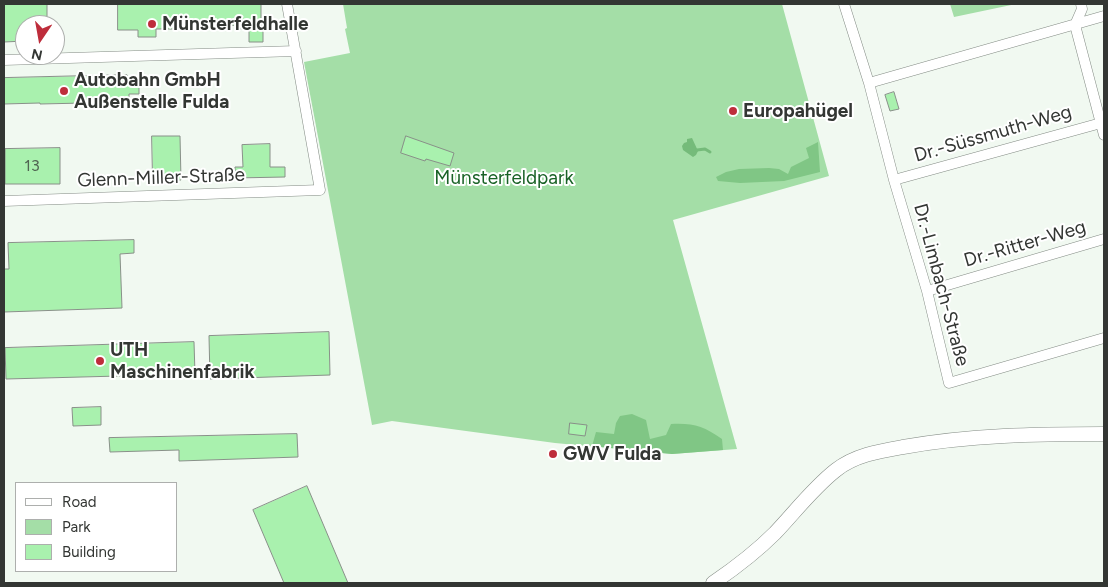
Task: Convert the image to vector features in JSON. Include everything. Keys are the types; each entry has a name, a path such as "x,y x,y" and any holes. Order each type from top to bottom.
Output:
{"street":[{"path":"4,60 296,51 287,4"},
{"name":"Dr.-Limbach-Straße","path":"844,4 869,83 894,180 927,291 949,383 1104,338"},
{"path":"1081,4 1082,9 1075,25 1104,135"},
{"path":"869,83 1104,16"},
{"name":"Glenn-Miller-Straße","path":"4,201 320,190 296,51"},
{"name":"Dr.-Süssmuth-Weg","path":"894,180 1101,123"},
{"name":"Dr.-Ritter-Weg","path":"927,291 1104,239"},
{"path":"713,583 760,547 827,478 841,466 859,457 914,445 973,438 1104,434"}],"green space":[{"name":"Münsterfeldpark","path":"343,4 782,4 829,176 673,220 737,449 672,454 555,443 392,421 372,425 304,62 350,53 345,29 347,28"},
{"path":"950,4 1016,4 954,17"}],"shaded area":[{"path":"692,138 698,151 693,157 683,150 682,146 687,142 687,139"},
{"path":"818,142 820,172 784,181 740,183 718,181 716,177 739,169 779,169 788,174 791,167 809,158 806,148"},
{"path":"632,414 646,420 650,439 666,435 671,424 686,424 704,428 722,439 723,450 672,454 592,446 596,432 614,434 616,423 620,416"}],"building":[{"path":"4,4 47,4 47,15 15,15 15,41 4,42"},
{"path":"118,4 261,4 263,42 249,42 249,29 240,29 240,25 156,29 156,37 138,37 138,30 118,30"},
{"path":"127,75 129,80 139,80 139,94 129,94 129,102 4,104 4,78"},
{"path":"894,92 899,109 890,111 885,95"},
{"path":"152,136 180,136 181,180 153,181"},
{"path":"406,136 454,153 450,166 426,159 425,161 401,153"},
{"path":"270,144 270,167 285,167 285,177 235,178 235,167 243,167 242,145"},
{"path":"60,148 60,184 5,184 5,149"},
{"path":"134,240 134,253 120,254 122,308 4,312 4,269 9,269 8,243"},
{"path":"329,332 330,375 210,379 209,336"},
{"name":"UTH Maschinenfabrik","path":"194,342 195,374 6,379 5,348"},
{"path":"101,407 101,425 73,426 72,408"},
{"path":"570,423 587,425 585,436 569,434"},
{"path":"297,434 298,457 179,461 179,450 110,452 109,438"},
{"path":"307,486 348,583 284,583 253,510"}],"waterway":[{"path":"697,150 705,149 710,152"}],"place":[{"name":"Münsterfeldhalle","path":"152,24"},
{"name":"Autobahn GmbH Außenstelle Fulda","path":"64,91"},
{"name":"Europahügel","path":"733,111"},
{"name":"UTH Maschinenfabrik","path":"100,361"},
{"name":"GWV Fulda","path":"553,454"}]}
